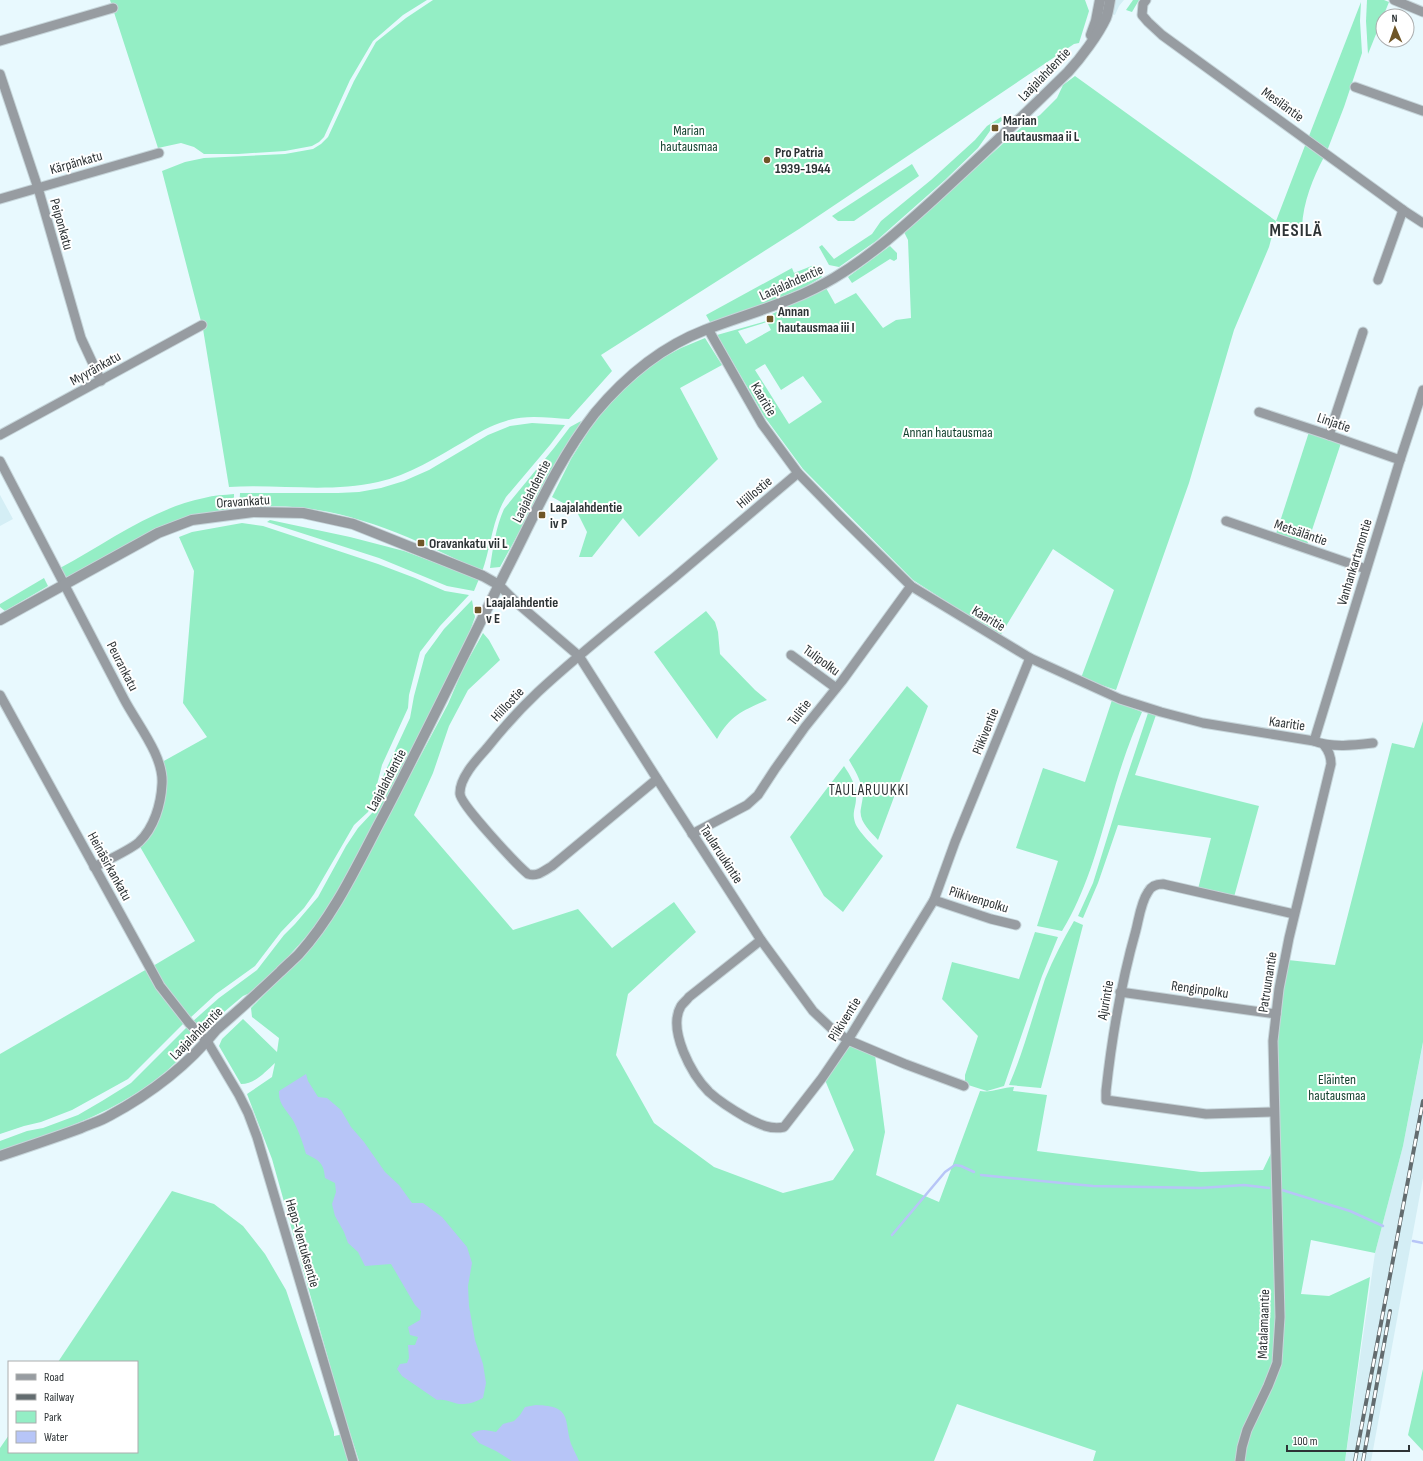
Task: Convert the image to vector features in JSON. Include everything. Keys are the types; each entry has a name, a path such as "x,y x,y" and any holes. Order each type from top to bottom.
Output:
{"street":[{"name":"Laajalahdentie","path":"1085,50 1096,21 1100,0"},
{"name":"Laajalahdentie","path":"0,1156 57,1137 108,1117 142,1097 179,1070 216,1030 298,954 318,930 340,898 410,764 562,461 597,411 619,387 652,358 686,338 760,312 794,298 832,279 864,258 890,238 973,164 1068,72 1107,17 1110,0"},
{"name":"Mesiläntie","path":"1146,0 1143,4 1142,15 1162,34 1403,210 1423,223"},
{"path":"1394,0 1423,12"},
{"path":"0,41 113,8"},
{"name":"Peiponkatu","path":"0,74 38,188 81,338 101,381"},
{"path":"1355,87 1423,110"},
{"name":"Kärpänkatu","path":"0,199 159,153"},
{"path":"1378,280 1403,210"},
{"name":"Myyränkatu","path":"0,435 101,381 202,324"},
{"name":"Kaaritie","path":"708,329 762,424 798,473 911,586 1030,658 1120,699 1203,723 1314,741 1324,745 1356,745 1373,743"},
{"path":"1329,435 1363,332"},
{"name":"Vanhankartanontie","path":"1314,741 1366,569 1423,390"},
{"name":"Linjatie","path":"1259,412 1400,460"},
{"name":"Peurankatu","path":"0,461 151,747 159,764 162,776 160,802 153,821 146,833 138,842 94,867"},
{"name":"Hiillostie","path":"657,779 552,866 540,874 533,876 521,868 466,806 460,796 460,789 463,780 470,768 502,729 537,693 579,656 798,473"},
{"name":"Oravankatu","path":"0,620 158,533 192,520 253,512 303,513 352,524 483,576 499,585"},
{"name":"Metsäläntie","path":"1226,521 1366,569"},
{"name":"Taularuukintie","path":"499,585 517,603 579,656 761,940 813,1011 832,1029 848,1040 964,1086"},
{"name":"Tulitie","path":"692,834 747,805 758,795 801,733 911,586"},
{"name":"Tulipolku","path":"791,655 836,688"},
{"name":"Piikiventie","path":"761,940 689,997 681,1007 678,1018 679,1037 684,1056 694,1074 709,1091 731,1109 769,1128 777,1129 784,1127 822,1078 848,1040 934,900 955,842 1030,658"},
{"name":"Heinäsirkankatu","path":"0,695 160,986 189,1023 207,1041"},
{"name":"Patruunantie","path":"1278,1229 1272,1042 1279,989 1294,914 1330,764 1331,757 1324,745"},
{"name":"Ajurintie","path":"1274,1112 1206,1114 1106,1100 1108,1067 1120,992 1144,898 1153,886 1163,884 1294,914"},
{"name":"Piikivenpolku","path":"934,900 991,919 1016,925"},
{"name":"Renginpolku","path":"1120,992 1276,1014"},
{"name":"Hepo-Ventuksentie","path":"207,1041 240,1096 257,1137 353,1461"},
{"name":"Matalamaantie","path":"1240,1461 1242,1447 1248,1430 1277,1363 1280,1317 1278,1229"}],"shaded area":[{"path":"1115,0 1124,0 1119,6 1115,15 1112,14"},
{"path":"0,495 13,519 0,526"},
{"path":"1423,1043 1423,1178 1371,1461 1345,1461 1375,1253 1403,1146"}],"green space":[{"path":"110,0 427,0 403,15 373,41 350,80 324,137 319,142 312,146 285,151 238,154 204,154 194,147 181,143 158,148"},
{"name":"Marian hautausmaa","path":"433,0 1085,0 1089,11 1079,43 1074,44 799,229 601,355 612,371 569,419 529,417 500,423 412,470 378,482 322,488 229,487 203,329 162,171 185,162 204,158 285,154 313,149 321,144 328,137 354,81 376,42 406,18"},
{"path":"1133,0 1139,0 1132,12 1126,10"},
{"path":"1367,0 1384,0 1389,2 1387,8 1375,8 1375,37 1368,54 1366,21"},
{"path":"1361,2 1360,21 1362,53 1344,107 1327,151 1309,136"},
{"name":"Annan hautausmaa","path":"1075,76 1276,221 1269,247 1234,330 1189,483 1116,690 1081,678 1114,590 1053,549 1000,636 913,580 803,469 764,416 717,335 774,319 772,314 826,288 835,304 856,293 883,328 896,320 911,318 908,240 904,232 1024,125 1040,115 1057,98 1063,85","holes":["767,322 771,330 746,344 738,331","765,364 781,390 803,376 822,402 789,424 755,370"]},
{"path":"1001,117 1003,120 992,128 978,148 945,180 876,241 839,267 829,265 819,247 822,245 834,259 872,234 881,221 931,180 975,140 987,126"},
{"path":"1306,143 1324,157 1309,190 1304,208 1302,227 1276,221"},
{"path":"912,164 919,176 854,221 838,221 832,216"},
{"path":"890,246 897,253 897,259 894,261 890,259 852,283 848,277"},
{"path":"814,265 822,277 805,287 711,324 706,315 792,268 794,273"},
{"path":"705,338 722,365 680,388 718,459 639,537 623,518 592,557 579,557 587,532 576,510 552,497 571,459 594,422 622,391 655,362 681,348"},
{"path":"581,421 500,567 490,568 497,530 504,509 570,427"},
{"path":"532,423 565,425 506,497 501,506 495,524 482,572 425,545 365,521 334,513 302,508 271,506 239,509 240,493 338,493 359,492 381,488 404,481 429,470 488,435 510,426"},
{"path":"1309,432 1341,443 1307,545 1276,534"},
{"path":"234,494 234,508 191,516 65,579 60,568 148,518 185,503 212,496"},
{"path":"270,520 350,537 404,551 479,579 474,591 447,586 379,558 267,522"},
{"path":"242,523 263,526 378,564 445,591 469,595 440,626 420,652 409,695 408,708 382,765 372,804 368,812 354,825 314,894 304,908 281,932 255,966 216,994 190,1018 153,966 195,941 139,845 155,822 162,762 207,737 183,703 194,571 179,537 192,532"},
{"path":"44,578 48,586 5,611 0,607 0,604"},
{"path":"472,600 475,617 470,631 408,758 336,895 314,928 277,969 252,992 243,996 205,1028 192,1022 219,998 257,970 284,935 318,897 346,846 358,828 372,813 384,774 410,718 414,696 425,655 444,629"},
{"path":"706,611 715,622 718,632 720,654 755,690 767,700 751,707 732,719 717,739 654,652"},
{"name":"Eläinten hautausmaa","path":"483,633 489,640 500,660 468,690 449,726 433,773 414,815 513,930 578,909 612,948 674,902 696,932 628,994 616,1055 654,1123 714,1167 783,1193 833,1180 854,1150 825,1080 849,1044 875,1055 885,1132 876,1175 939,1202 980,1091 1010,1087 1014,1087 1013,1091 1047,1095 1037,1151 1201,1172 1263,1170 1274,1147 1276,1042 1282,990 1288,960 1335,965 1392,743 1414,748 1423,721 1423,1042 1403,1146 1375,1253 1311,1240 1301,1294 1329,1296 1370,1277 1345,1461 1093,1461 1096,1451 957,1404 934,1461 359,1461 342,1408 272,1159 247,1094 272,1077 275,1063 264,1074 255,1080 241,1084 219,1046 222,1039 243,1019 277,1052 279,1038 252,1017 251,1008 303,954 343,900 448,704 463,669"},
{"path":"907,686 928,706 878,840 865,826 861,817 863,792 858,777 849,760"},
{"path":"1112,700 1142,712 1120,770 1095,854 1078,901 1062,931 1037,926 1058,861 1016,848 1043,768 1085,782"},
{"path":"1148,713 1156,715 1135,775 1259,806 1234,897 1198,889 1211,838 1118,825 1098,883 1083,918 1078,916 1093,883"},
{"path":"844,766 851,777 855,789 856,802 854,814 856,825 883,856 843,912 824,896 790,837"},
{"path":"1074,921 1083,925 1041,1088 1009,1085 1024,1046 1045,979 1058,950"},
{"path":"1035,932 1058,937 1042,976 1004,1086 987,1091 965,1084 965,1075 978,1036 942,999 952,962 1019,979"},
{"path":"147,969 184,1023 128,1079 72,1110 41,1122 0,1134 0,1054"},
{"path":"188,1026 196,1040 177,1061 156,1080 132,1096 81,1122 54,1133 0,1151 0,1141 27,1131 43,1128 78,1115 131,1083"},
{"path":"172,1191 214,1204 243,1226 265,1254 286,1290 334,1432 334,1436 344,1434 353,1461 0,1461 0,1448 8,1436 8,1453 138,1453 138,1361 59,1361"},
{"path":"1423,1369 1423,1451 1408,1435"}],"water":[{"path":"306,1074 308,1081 318,1097 327,1098 341,1110 351,1127 364,1142 385,1172 399,1185 412,1203 423,1203 442,1217 467,1247 472,1263 468,1286 469,1306 475,1340 483,1364 486,1383 483,1398 464,1404 437,1400 402,1376 397,1369 400,1364 407,1363 409,1358 408,1345 415,1345 418,1337 410,1335 408,1327 420,1320 421,1311 415,1305 391,1264 365,1266 358,1252 348,1243 335,1216 332,1204 336,1192 335,1183 325,1178 322,1165 320,1163 306,1154 294,1122 284,1108 279,1096 279,1091"},
{"path":"536,1405 556,1408 562,1412 567,1422 572,1446 579,1461 512,1461 479,1443 471,1434 481,1430 496,1432 503,1424 514,1421 525,1407"}],"waterway":[{"path":"892,1235 945,1172 955,1165 974,1172"},
{"path":"981,1175 1093,1186 1201,1188 1244,1185 1269,1188"},
{"path":"1282,1190 1350,1211 1383,1226"},
{"path":"1413,1241 1423,1243"}],"railway":[{"path":"1355,1461 1423,1101"},
{"path":"1363,1461 1390,1311"}],"place":[{"name":"Marian hautausmaa ii L","path":"995,128"},
{"name":"Pro Patria 1939-1944","path":"767,160"},
{"name":"Annan hautausmaa iii I","path":"770,319"},
{"name":"Laajalahdentie iv P","path":"542,515"},
{"name":"Oravankatu vii L","path":"421,543"},
{"name":"Laajalahdentie v E","path":"478,610"}],"district":[{"name":"MESILÄ","path":"1296,230"},
{"name":"TAULARUUKKI","path":"869,790"}]}
